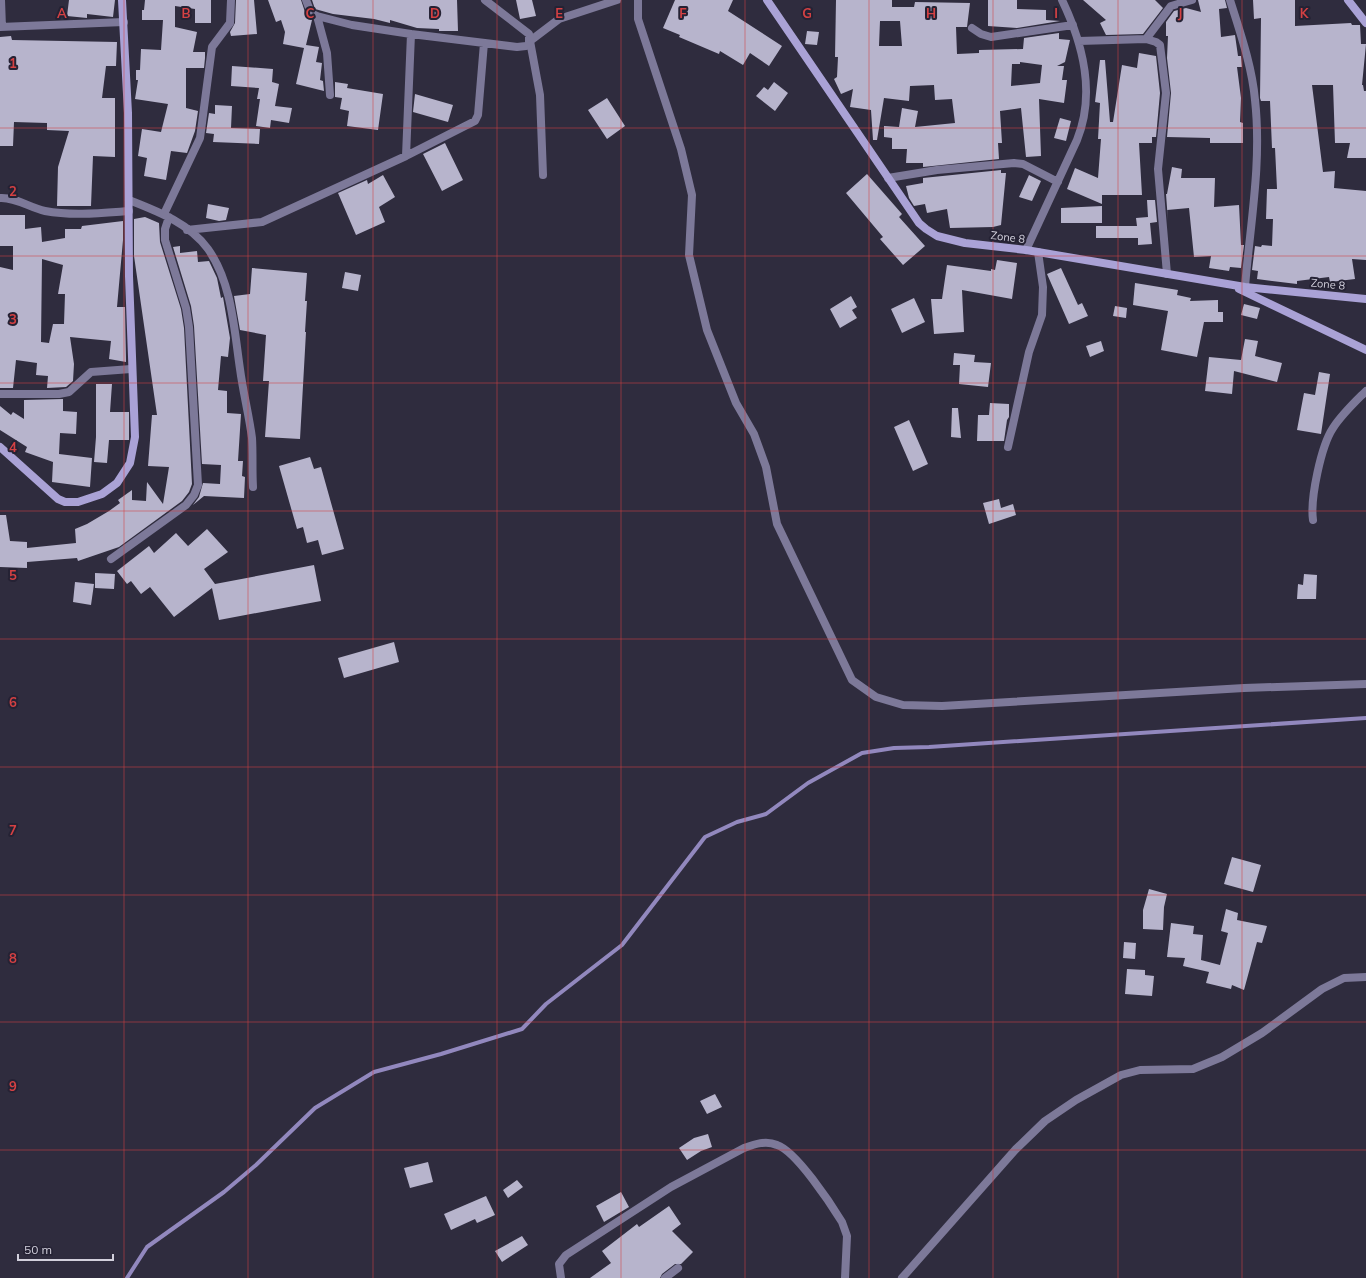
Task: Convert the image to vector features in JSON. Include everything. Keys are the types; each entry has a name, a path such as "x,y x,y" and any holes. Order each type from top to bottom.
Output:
{"main road":[{"path":"0,447 58,500 65,502 87,500 106,492 117,483 130,463 134,450 135,437 131,369 129,200 124,22 122,0"},
{"name":"Zone 8","path":"767,0 919,223 937,236 965,243 1026,250 1244,287 1366,299"},
{"path":"1348,0 1366,23"},
{"path":"1231,285 1366,350"}],"street":[{"path":"1,0 1,27 124,22"},
{"path":"111,559 186,505 194,495 198,485 189,327 186,308 165,240 165,229 167,215 200,138 212,48 230,23 231,0"},
{"path":"306,0 311,13 352,25 411,34 521,47 528,45 530,41 559,19 617,0"},
{"path":"486,0 490,5 529,34 540,95 543,175"},
{"path":"638,0 638,19 681,149 692,195 689,255 707,330 736,403 754,434 766,467 777,524 852,680 876,697 903,705 942,706 1244,688 1366,684"},
{"path":"1026,250 1084,124 1087,105 1083,59 1073,25 1062,0"},
{"path":"1146,39 1171,6 1192,0"},
{"path":"1230,0 1251,74 1256,106 1256,173 1244,287"},
{"path":"317,16 327,53 330,95"},
{"path":"972,28 981,34 991,37 1073,25"},
{"path":"406,156 411,34"},
{"path":"1078,41 1146,39 1160,45 1166,82 1165,108 1158,161 1167,274"},
{"path":"187,230 262,222 406,156 474,121 478,115 484,43"},
{"path":"888,178 937,170 1014,163 1023,164 1058,182"},
{"path":"0,198 10,199 45,211 73,214 129,211"},
{"path":"129,200 167,215 207,248 212,256 228,297 252,439 253,487"},
{"path":"1008,447 1029,352 1042,315 1043,287 1038,252"},
{"path":"0,394 59,394 69,392 91,372 131,369"},
{"path":"1313,520 1313,494 1325,444 1333,428 1366,391"},
{"path":"902,1278 1016,1149 1045,1121 1076,1100 1121,1075 1140,1070 1193,1069 1222,1058 1262,1033 1322,989 1344,978 1366,977"},
{"path":"560,1278 559,1264 566,1255 671,1186 744,1148 770,1143 788,1150 842,1222 847,1236 845,1278"},
{"path":"665,1278 678,1268"}],"building":[{"path":"69,0 115,0 113,17 87,14 87,18 67,16"},
{"path":"145,0 211,0 211,23 195,23 195,9 175,6 175,27 197,32 193,52 205,52 205,58 204,68 186,68 186,108 198,111 195,131 187,153 171,151 166,180 144,176 147,158 138,156 142,129 161,132 168,104 135,99 138,80 136,80 136,70 140,70 141,49 161,50 163,20 142,20 142,10 144,10"},
{"path":"236,0 254,0 257,34 231,36 230,32 235,23"},
{"path":"268,0 301,0 306,15 312,20 306,45 319,47 316,62 322,63 320,80 323,81 324,91 296,84 304,48 283,44 285,32 281,20 276,22"},
{"path":"312,0 457,0 458,31 439,31 439,29 417,28 390,20 390,23 374,19 333,14 315,9"},
{"path":"516,0 532,0 536,16 520,19"},
{"path":"675,0 733,0 728,11 782,46 769,66 750,53 743,65 720,51 719,54 679,37 680,35 663,28"},
{"path":"836,0 892,0 892,7 914,7 915,2 970,3 967,27 956,27 957,54 979,53 979,50 1023,49 1024,38 1059,33 1059,39 1070,40 1065,62 1057,66 1064,66 1062,80 1067,80 1064,103 1039,99 1041,156 1026,157 1021,108 1000,111 1002,143 998,143 999,159 923,167 923,163 906,163 907,149 892,149 892,138 884,137 884,126 899,127 902,108 918,111 915,127 955,123 952,99 935,100 934,85 910,86 909,101 884,98 877,140 873,140 871,110 850,107 853,89 841,94 834,79 837,77 838,57 835,57","holes":["880,21 900,21 902,46 879,46","1020,62 1042,65 1040,83 1011,86 1012,64 1020,64"]},
{"path":"988,0 1017,0 1017,9 1046,10 1046,20 1060,21 1017,28 988,26"},
{"path":"1083,0 1155,0 1163,8 1143,34 1106,35 1100,23 1106,20"},
{"path":"1198,0 1225,0 1227,8 1219,9 1221,37 1235,35 1238,56 1241,56 1242,67 1237,67 1241,98 1240,122 1243,123 1243,143 1210,143 1210,138 1167,137 1171,93 1167,58 1168,36 1166,36 1166,22 1174,11 1186,8 1201,12"},
{"path":"1253,0 1295,0 1295,26 1351,23 1352,25 1360,25 1361,44 1366,44 1362,85 1364,91 1366,91 1366,158 1347,158 1350,143 1335,143 1333,85 1312,85 1323,172 1335,171 1334,188 1366,191 1366,260 1352,259 1355,279 1330,282 1329,277 1297,281 1297,284 1257,279 1258,271 1252,270 1255,246 1272,246 1273,219 1266,219 1267,189 1277,189 1275,148 1272,148 1270,101 1261,101 1260,98 1261,18 1254,19"},
{"path":"807,31 819,32 817,45 805,44"},
{"path":"11,36 12,40 117,42 116,66 106,66 102,98 115,98 115,157 93,156 91,206 57,206 58,167 69,131 47,130 47,123 14,122 13,146 0,146 0,37"},
{"path":"1139,53 1156,56 1160,93 1156,137 1152,137 1152,143 1139,143 1142,195 1102,195 1102,204 1067,189 1075,168 1098,178 1101,139 1098,139 1100,103 1095,102 1100,60 1105,60 1110,122 1113,122 1122,65 1137,68"},
{"path":"232,66 273,69 272,82 279,84 275,106 292,108 289,123 271,120 270,128 256,126 260,99 257,99 259,88 231,86"},
{"path":"335,82 348,84 347,88 383,94 378,130 347,126 349,111 340,109 342,98 335,97"},
{"path":"774,82 788,93 775,111 756,96 764,87 768,90"},
{"path":"415,94 453,105 448,122 413,112"},
{"path":"607,98 625,126 607,139 588,110"},
{"path":"215,105 232,106 231,128 260,129 259,144 213,142 214,134 206,133 209,113 215,114"},
{"path":"1060,118 1071,121 1066,141 1054,138"},
{"path":"445,143 463,180 442,191 423,154"},
{"path":"1172,167 1182,169 1181,178 1215,178 1214,207 1239,205 1241,245 1244,245 1241,268 1230,267 1229,271 1209,268 1211,256 1194,257 1189,208 1167,210 1166,194"},
{"path":"1001,170 1001,173 1006,173 1001,225 993,227 950,228 947,209 927,213 925,204 914,206 909,198 906,186 923,183 923,178"},
{"path":"867,174 902,214 899,217 925,246 903,265 880,239 883,237 846,193"},
{"path":"383,175 395,197 379,207 385,222 356,235 338,193 367,180 368,184"},
{"path":"1029,175 1041,181 1032,201 1019,197"},
{"path":"1147,200 1155,200 1157,222 1150,223 1152,244 1138,245 1138,238 1096,238 1096,226 1137,226 1136,218 1148,217"},
{"path":"208,204 229,208 226,220 219,221 206,218"},
{"path":"1102,206 1102,223 1061,223 1061,208"},
{"path":"0,215 25,215 25,229 41,227 42,242 65,238 65,229 81,229 82,226 123,221 123,240 117,307 125,307 126,362 109,359 111,341 70,337 74,364 73,381 66,387 47,388 48,376 36,375 37,363 16,360 13,388 0,388 0,267 13,270 13,246 0,246","holes":["42,259 63,265 58,294 65,294 64,324 53,324 49,343 41,342"]},
{"path":"145,217 159,223 160,242 181,309 184,328 192,484 189,492 182,501 119,547 78,561 77,558 27,562 27,568 0,567 0,515 6,515 10,541 27,542 27,548 76,543 75,529 109,511 120,503 118,500 132,490 132,500 146,501 147,482 163,504 169,467 148,466 152,415 157,415 134,256 134,219"},
{"path":"180,246 180,253 197,251 198,262 209,261 217,278 221,298 223,297 230,338 228,357 221,356 218,390 227,391 227,413 241,414 238,461 243,461 242,476 245,477 244,498 204,496 193,505 199,497 203,483 220,484 221,465 202,464 194,326 191,306 173,247"},
{"path":"997,260 1017,263 1012,299 962,290 964,332 934,334 931,299 942,299 947,265 991,271 991,269 995,270"},
{"path":"252,268 307,273 305,301 307,301 306,332 300,439 265,437 269,381 263,381 266,335 240,330 234,296 250,294"},
{"path":"1061,268 1078,305 1082,303 1088,316 1069,324 1047,274"},
{"path":"345,272 361,275 358,291 342,288"},
{"path":"1135,283 1178,290 1177,295 1191,298 1190,301 1218,300 1218,312 1223,312 1223,322 1204,322 1197,357 1161,350 1168,311 1133,305"},
{"path":"851,296 857,307 852,310 857,318 840,328 830,309"},
{"path":"914,298 925,322 902,333 891,309"},
{"path":"1244,304 1260,308 1257,319 1241,315"},
{"path":"1115,306 1127,308 1126,318 1113,316"},
{"path":"1245,339 1258,341 1255,356 1282,363 1277,382 1234,371 1232,394 1205,391 1209,357 1241,360"},
{"path":"1101,341 1104,351 1090,357 1086,346"},
{"path":"954,353 975,355 974,362 991,363 988,387 959,384 960,365 953,365"},
{"path":"1319,372 1330,374 1321,434 1297,430 1304,393 1315,395"},
{"path":"96,384 112,384 110,412 129,412 129,440 109,440 107,463 94,462 96,437"},
{"path":"63,399 63,411 77,412 76,434 60,433 59,454 92,458 90,487 52,482 53,462 25,452 27,447 0,430 0,406 11,415 13,412 24,419 24,400"},
{"path":"990,403 1009,404 1009,417 1007,420 1004,441 977,441 978,415 989,415"},
{"path":"952,408 958,408 961,438 951,437"},
{"path":"909,420 928,464 913,471 894,427"},
{"path":"310,457 314,469 321,467 344,549 322,555 318,540 307,543 303,527 297,529 279,466"},
{"path":"999,499 1001,508 1013,504 1016,515 989,524 983,503"},
{"path":"207,529 228,552 204,569 215,584 314,565 321,601 219,620 212,588 174,617 150,587 141,594 131,581 127,584 117,571 149,546 154,553 176,533 188,546"},
{"path":"95,573 115,574 114,589 95,588"},
{"path":"1304,574 1317,575 1316,599 1297,599 1298,584 1303,585"},
{"path":"75,582 94,584 91,605 73,602"},
{"path":"394,642 399,662 344,678 338,658"},
{"path":"1232,857 1261,865 1253,892 1224,884"},
{"path":"1149,889 1167,894 1164,907 1163,930 1143,929 1143,910"},
{"path":"1226,909 1238,913 1237,920 1267,926 1262,943 1257,942 1244,990 1232,985 1231,989 1206,983 1209,972 1183,966 1185,958 1167,957 1171,923 1194,926 1193,934 1203,935 1201,960 1220,965 1228,933 1221,931"},
{"path":"1124,942 1136,943 1135,959 1123,958"},
{"path":"1127,969 1145,970 1145,975 1154,976 1152,996 1125,994"},
{"path":"715,1094 722,1107 707,1114 700,1101"},
{"path":"708,1134 712,1147 701,1151 687,1160 679,1148 694,1138"},
{"path":"428,1162 433,1182 410,1188 404,1168"},
{"path":"517,1180 523,1187 508,1198 503,1190"},
{"path":"621,1192 629,1207 604,1222 596,1206"},
{"path":"486,1196 495,1215 477,1223 475,1219 451,1230 444,1214"},
{"path":"669,1206 681,1224 672,1231 693,1252 681,1264 675,1264 662,1274 660,1278 590,1278 611,1263 602,1251 637,1224 639,1227"},
{"path":"522,1236 528,1245 502,1262 495,1251"}],"waterway":[{"path":"127,1278 147,1247 224,1192 256,1165 315,1108 374,1072 441,1054 522,1029 546,1004 622,945 705,837 737,822 766,814 808,783 862,753 894,748 929,747 1366,718"}]}
